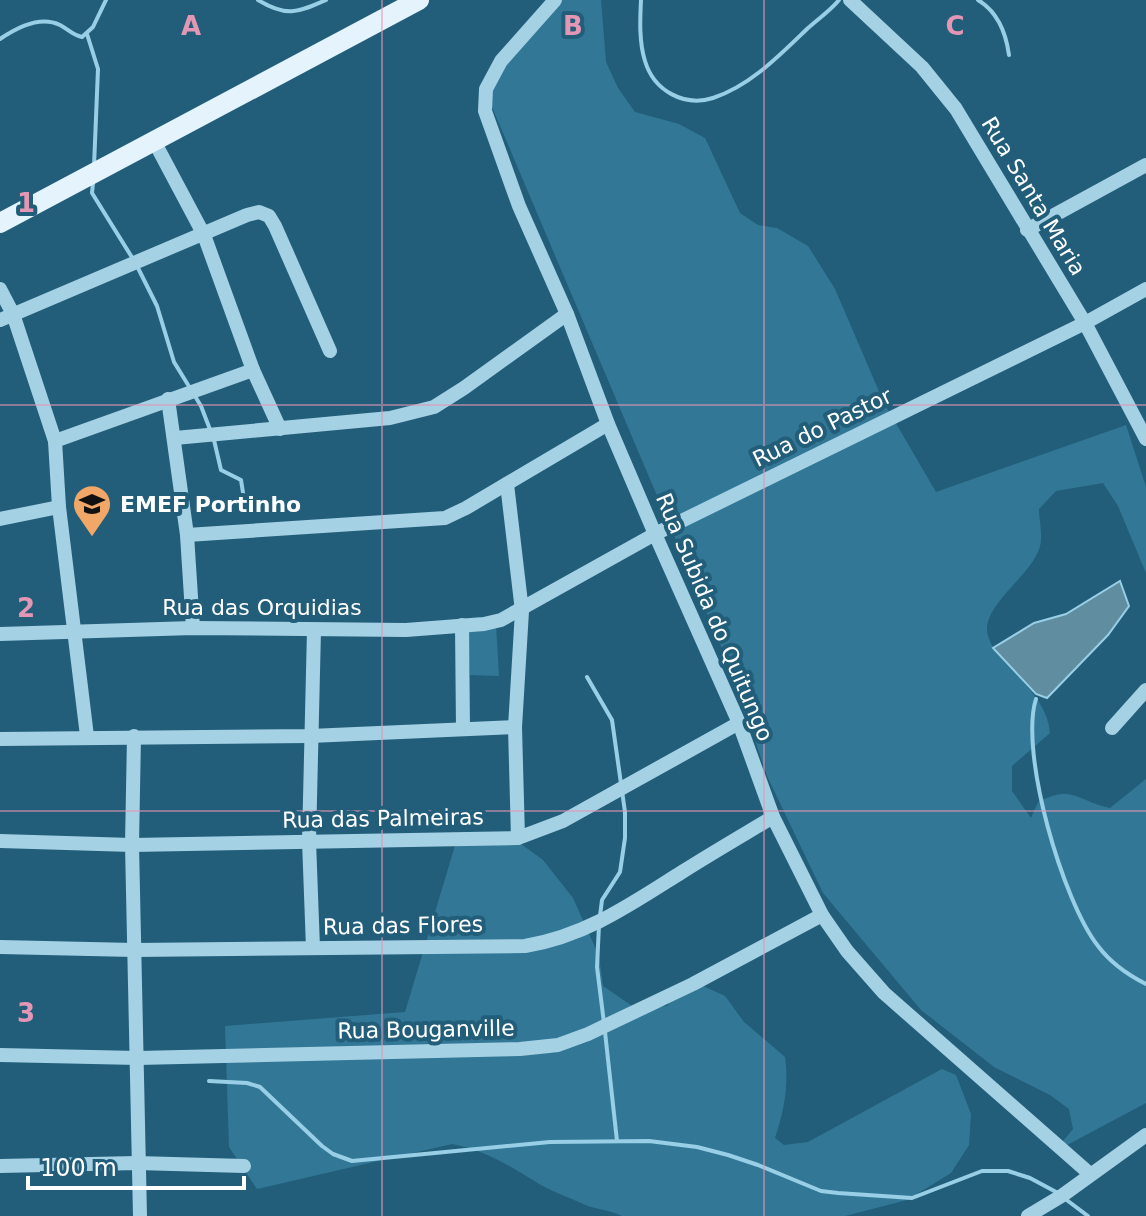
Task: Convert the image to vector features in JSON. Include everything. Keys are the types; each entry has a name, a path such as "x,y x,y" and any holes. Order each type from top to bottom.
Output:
{"main road":[{"path":"0,223 419,0"}],"street":[{"name":"Rua Subida do Quitungo","path":"555,0 501,61 486,89 485,111 519,206 567,314 608,424 739,723 773,817 822,915 847,951 884,993 1090,1174"},
{"name":"Rua Santa Maria","path":"850,0 922,67 956,109 1085,323 1146,439"},
{"path":"154,141 204,235 253,370 280,429"},
{"path":"1027,230 1146,165"},
{"path":"7,317 259,212 269,216 330,351"},
{"path":"0,289 7,317 55,441 72,632 87,736"},
{"name":"Rua do Pastor","path":"522,611 655,534 1085,323 1146,289"},
{"path":"175,438 390,418 434,407 567,314"},
{"path":"55,441 253,370"},
{"path":"168,399 187,535 193,628"},
{"path":"187,535 445,518 608,424"},
{"path":"507,484 522,611 515,727 518,838"},
{"path":"0,519 59,507"},
{"name":"Rua das Orquidias","path":"0,634 193,628 406,630 501,620 522,611"},
{"path":"462,625 463,729"},
{"path":"313,948 309,841 314,630"},
{"path":"1112,728 1146,690"},
{"name":"Rua das Palmeiras","path":"0,841 132,845 518,838 563,821 739,723"},
{"path":"0,739 310,736 515,727"},
{"path":"134,736 132,845 140,1216"},
{"name":"Rua das Flores","path":"0,947 134,950 525,946 551,942 614,916 773,817"},
{"name":"Rua Bouganville","path":"0,1055 138,1058 520,1049 558,1045 693,984 822,915"},
{"path":"1028,1216 1063,1195 1146,1135"},
{"path":"0,1166 137,1163 244,1166"}],"shaded area":[{"path":"562,0 601,0 606,62 618,88 635,112 679,124 705,138 740,213 758,225 777,228 808,246 835,289 884,403 936,492 1126,425 1146,487 1146,573 1118,506 1103,483 1056,491 1039,509 1041,538 1036,556 994,609 987,630 997,653 1039,702 1050,733 1012,766 1012,791 1031,818 1038,802 1059,794 1110,808 1146,779 1146,1103 1054,1152 1073,1129 1069,1109 1050,1095 994,1067 921,1010 823,893 767,776 734,677 484,88"},
{"path":"1120,581 1129,606 1108,635 1047,698 1036,694 993,648 1034,623 1066,614"},
{"path":"496,625 499,676 470,675 468,626"},
{"path":"457,839 521,844 543,860 573,898 599,956 603,986 635,1008 667,1006 690,980 725,996 744,1022 785,1057 785,1098 775,1138 784,1145 808,1142 942,1069 956,1075 971,1114 969,1145 951,1173 907,1200 845,1216 622,1216 547,1188 486,1154 452,1144 257,1189 229,1147 225,1026 405,1012"}],"waterway":[{"path":"0,39 21,27 44,21 60,25 82,37 93,27 106,0"},
{"path":"258,0 284,11 307,8 326,0"},
{"path":"641,0 642,46 649,72 663,88 691,100 727,93 752,78 839,0"},
{"path":"978,0 1000,24 1009,55"},
{"path":"87,34 98,69 94,166"},
{"path":"93,183 92,193 133,259"},
{"path":"137,266 157,306 174,362 201,406 221,470 241,480 244,499"},
{"path":"587,677 612,720 625,812 620,872 602,900 600,916"},
{"path":"1036,699 1032,723 1039,789 1071,896 1103,952 1120,968 1146,984"},
{"path":"599,925 597,967 604,1023"},
{"path":"605,1032 617,1141"},
{"path":"209,1081 247,1083 260,1087 322,1146 352,1161 550,1142 649,1141 697,1147 728,1155 821,1191 912,1198 982,1171 1008,1171 1030,1178 1058,1193"},
{"path":"1064,1198 1088,1216"}],"place":[{"name":"EMEF Portinho","path":"92,538"}]}
